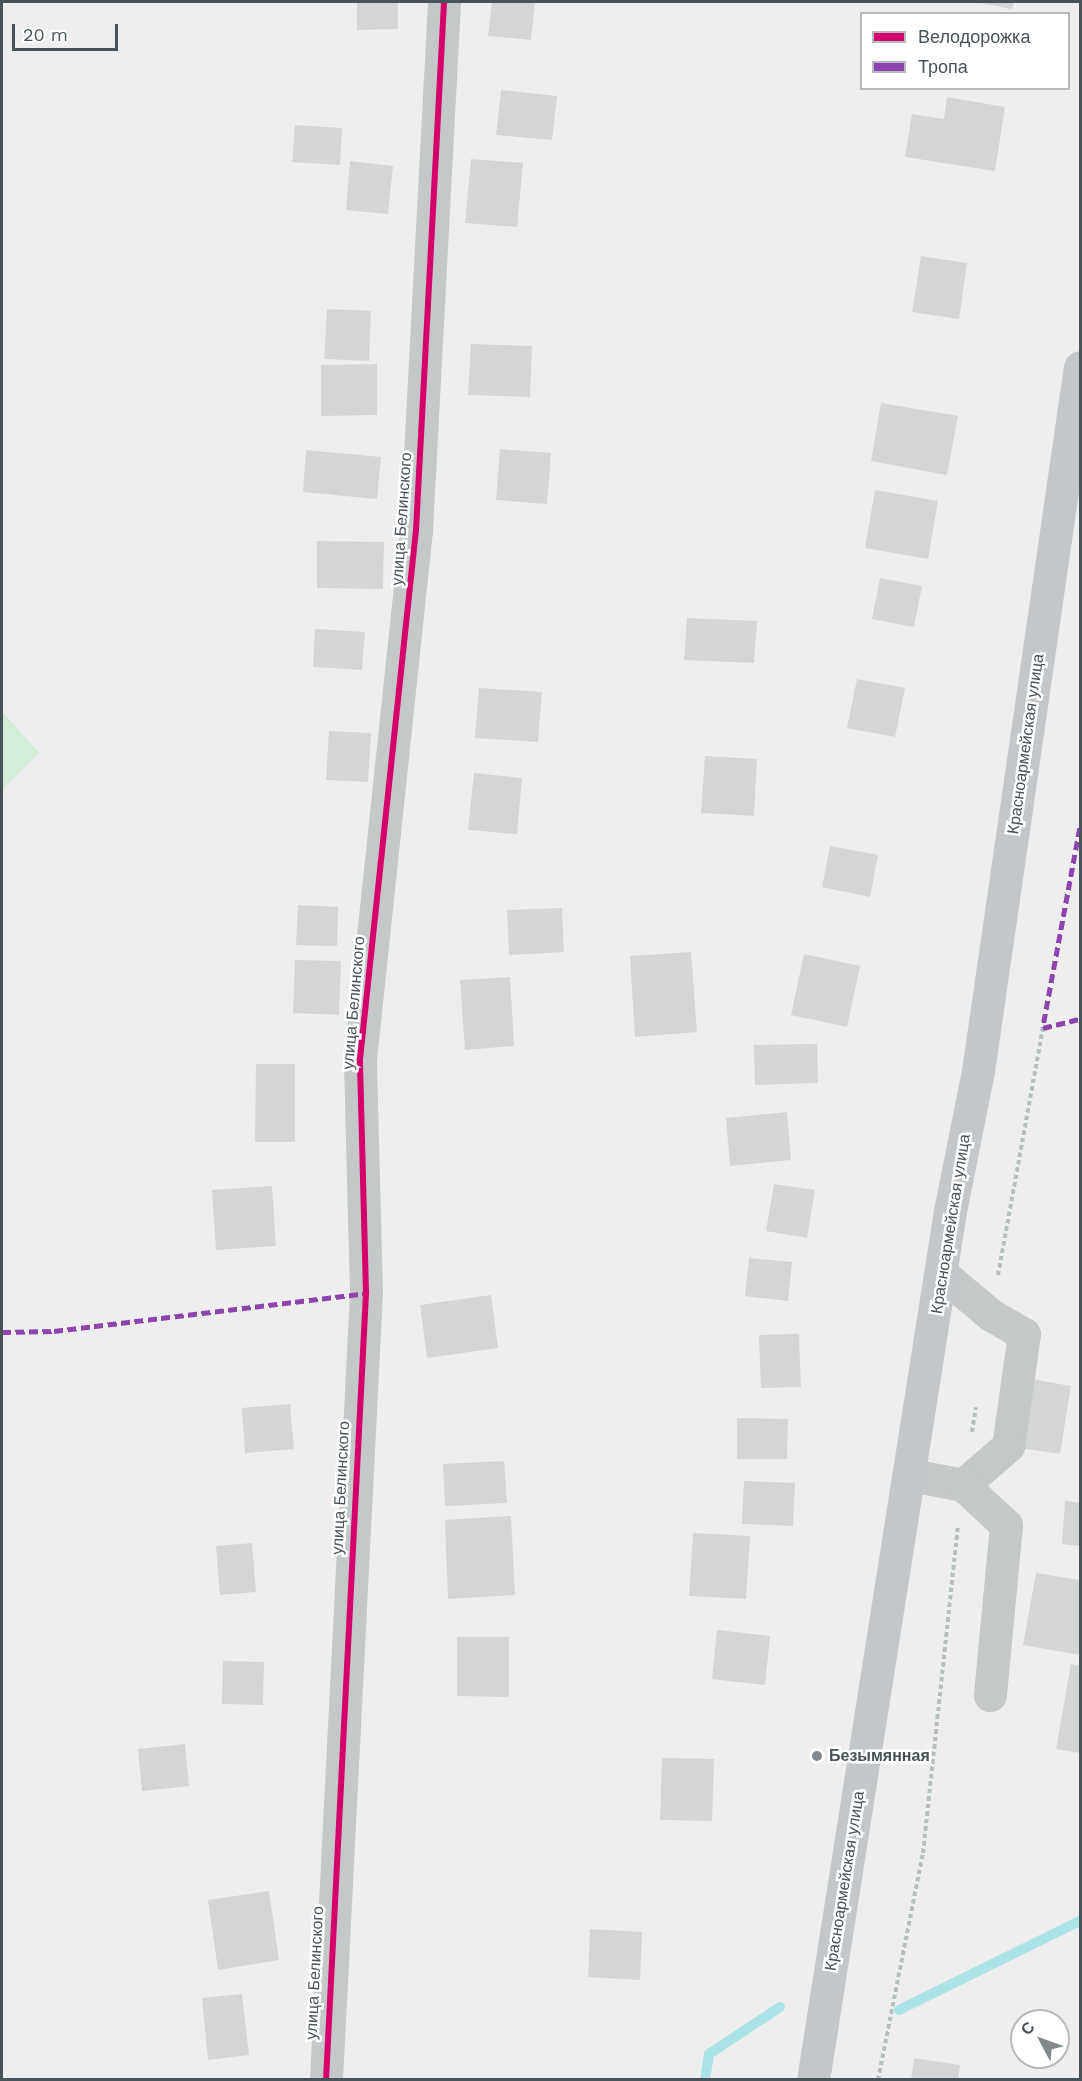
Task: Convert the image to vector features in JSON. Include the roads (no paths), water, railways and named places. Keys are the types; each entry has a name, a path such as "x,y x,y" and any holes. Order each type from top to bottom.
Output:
{"main road":[{"name":"Красноармейская улица","path":"813,2079 942,1274 978,1071 1080,367"}],"street":[{"name":"улица Белинского","path":"326,2079 366,1293 360,1059 416,530 444,2"},
{"path":"942,1274 991,1314 1024,1334 1008,1446 963,1485"},
{"path":"911,1475 963,1485 1006,1525 990,1695"}],"waterway":[{"path":"899,2010 1080,1921"},
{"path":"705,2080 709,2054 780,2007"}],"place":[{"name":"Безымянная","path":"817,1756"}]}
